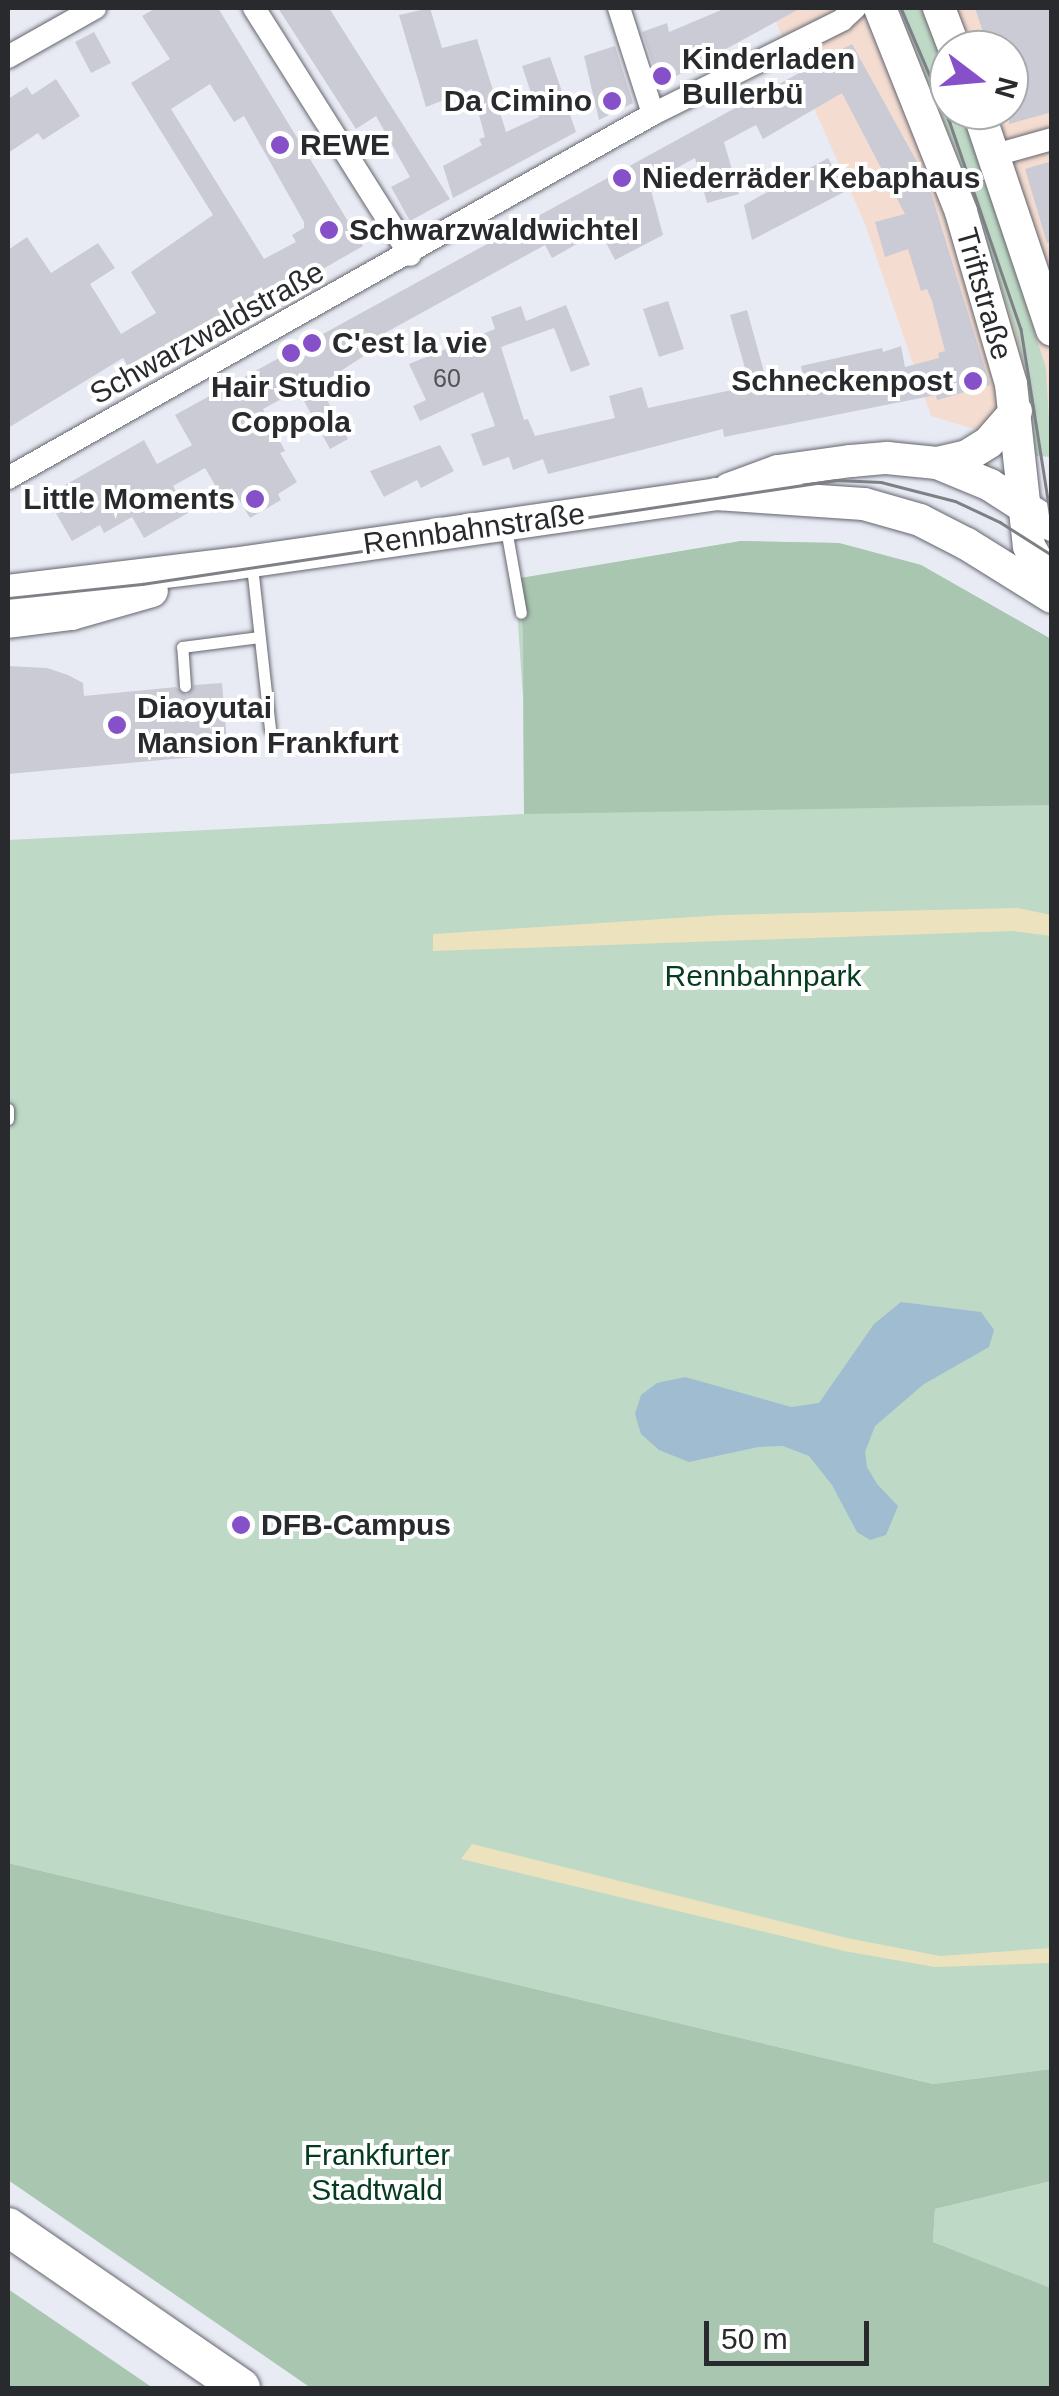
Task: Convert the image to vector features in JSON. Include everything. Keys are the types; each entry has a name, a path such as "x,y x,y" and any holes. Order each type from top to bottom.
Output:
{"main road":[{"name":"Triftstraße","path":"880,8 961,212 1016,411 1021,504"},
{"name":"Triftstraße","path":"986,130 1052,330"},
{"path":"937,462 968,456 989,442 1016,411"},
{"name":"Rennbahnstraße","path":"716,494 778,471 888,458 937,462 1021,504 1044,534"},
{"name":"Rennbahnstraße","path":"8,591 242,563 716,494 864,504 920,520 968,544 1052,598"},
{"path":"968,544 997,552 1044,534 1052,587"},
{"name":"Rennbahnstraße","path":"8,622 66,620 242,563"},
{"path":"8,2226 240,2388"}],"street":[{"path":"8,57 95,8"},
{"path":"254,8 410,254"},
{"path":"619,8 653,114"},
{"name":"Schwarzwaldstraße","path":"8,478 653,114 842,20 854,8"},
{"path":"995,155 1052,139"}],"lane":[{"path":"505,524 521,612"},
{"path":"242,563 259,637 270,729"},
{"path":"8,598 89,591 118,601"},
{"path":"185,686 182,646 259,637"},
{"path":"8,1109 8,1119"}],"shaded area":[{"path":"770,8 1051,8 1051,452 931,416 865,224"}],"green space":[{"path":"898,8 921,8 930,30 929,85"},
{"path":"947,130 968,130 1046,368 1051,457 1036,456 1026,374 1015,329"},
{"name":"Rennbahnpark","path":"741,541 839,543 921,565 1051,639 1051,2069 933,2084 8,1863 8,840 524,814 523,698 515,579"},
{"path":"741,541 839,543 921,565 1051,639 1051,805 524,814 523,629 515,579"},
{"name":"Frankfurter Stadtwald","path":"8,1863 933,2084 1051,2069 1051,2181 935,2209 933,2242 1051,2288 1051,2388 311,2388 8,2180"},
{"path":"1051,2181 1051,2288 933,2242 935,2209"},
{"path":"8,2289 153,2388 8,2388"}],"sand":[{"path":"1018,908 1051,915 1051,936 1013,931 433,951 433,934 723,915"},
{"path":"472,1844 847,1938 940,1956 1051,1948 1051,1963 935,1967 844,1951 461,1859"}],"water":[{"path":"901,1302 981,1312 994,1330 989,1347 924,1384 875,1426 865,1452 867,1467 898,1506 886,1535 870,1540 857,1532 832,1485 809,1456 783,1446 758,1447 689,1462 659,1450 641,1434 635,1414 641,1395 657,1383 685,1377 791,1407 819,1403 874,1324"}],"building":[{"path":"156,8 218,8 363,246 134,377 123,358 8,428 8,250 27,237 51,273 98,243 115,268 90,284 121,334 156,313 131,272 213,215 131,83 170,59 142,16","holes":["210,84 234,122 244,116 304,222 304,228 292,235 296,242 264,259 171,109"]},
{"path":"278,8 329,8 450,199 410,221 391,187 410,177 376,116 356,129"},
{"path":"430,8 442,48 477,39 506,132 539,117 522,66 550,57 576,132 453,198 443,166 482,145 479,139 485,137 472,89 426,107 399,15"},
{"path":"726,8 801,8 660,85 642,32 667,23 669,32"},
{"path":"975,8 1052,8 1052,112 1029,118 1029,30 982,30"},
{"path":"94,32 111,63 91,73 75,42"},
{"path":"852,44 927,180 990,385 937,400 936,395 724,437 723,429 548,474 543,459 513,470 509,457 483,466 471,434 495,426 483,392 420,421 413,406 426,400 409,364 495,329 491,317 521,306 526,321 566,305 590,365 571,372 554,328 501,347 524,420 528,419 535,436 615,418 609,396 642,387 648,408 750,386 730,315 747,310 767,383 803,376 801,366 882,348 883,352 901,346 905,367 939,358 938,353 945,351 927,289 921,291 908,249 885,257 875,222 905,214 842,93 763,139 756,125 724,142 739,194 707,203 695,158 649,183 663,235 615,260 600,231 552,258 545,245 363,345 367,354 319,385 348,439 330,449 298,390 263,409 285,451 280,453 297,482 278,494 281,500 250,518 232,488 221,495 205,468 173,486 188,513 144,538 132,517 104,533 100,525 72,541 46,496 144,440 157,464 192,445 175,415"},
{"path":"615,46 633,103 599,120 584,56"},
{"path":"56,79 80,116 43,140 38,133 8,153 8,99 27,87 32,95"},
{"path":"828,158 846,191 752,240 744,205"},
{"path":"1052,161 1052,243 1047,243 1025,169"},
{"path":"668,301 684,349 659,357 643,309"},
{"path":"440,445 454,471 421,488 417,480 384,497 370,471"},
{"name":"Diaoyutai Mansion Frankfurt","path":"8,666 47,668 68,675 83,683 84,696 176,687 187,695 194,685 222,683 228,754 8,774"}],"tram line":[{"path":"901,8 950,123 1021,329 1052,525"},
{"path":"8,598 142,584 836,480 881,482 955,501 1000,522 1052,555"}],"place":[{"name":"Kinderladen Bullerbü","path":"662,76"},
{"name":"Da Cimino","path":"612,101"},
{"name":"REWE","path":"280,145"},
{"name":"Niederräder Kebaphaus","path":"622,178"},
{"name":"Schwarzwaldwichtel","path":"329,230"},
{"name":"C'est la vie","path":"312,343"},
{"name":"Hair Studio Coppola","path":"291,353"},
{"name":"Schneckenpost","path":"973,381"},
{"name":"Little Moments","path":"255,499"},
{"name":"Diaoyutai Mansion Frankfurt","path":"117,725"},
{"name":"DFB-Campus","path":"241,1525"}]}
